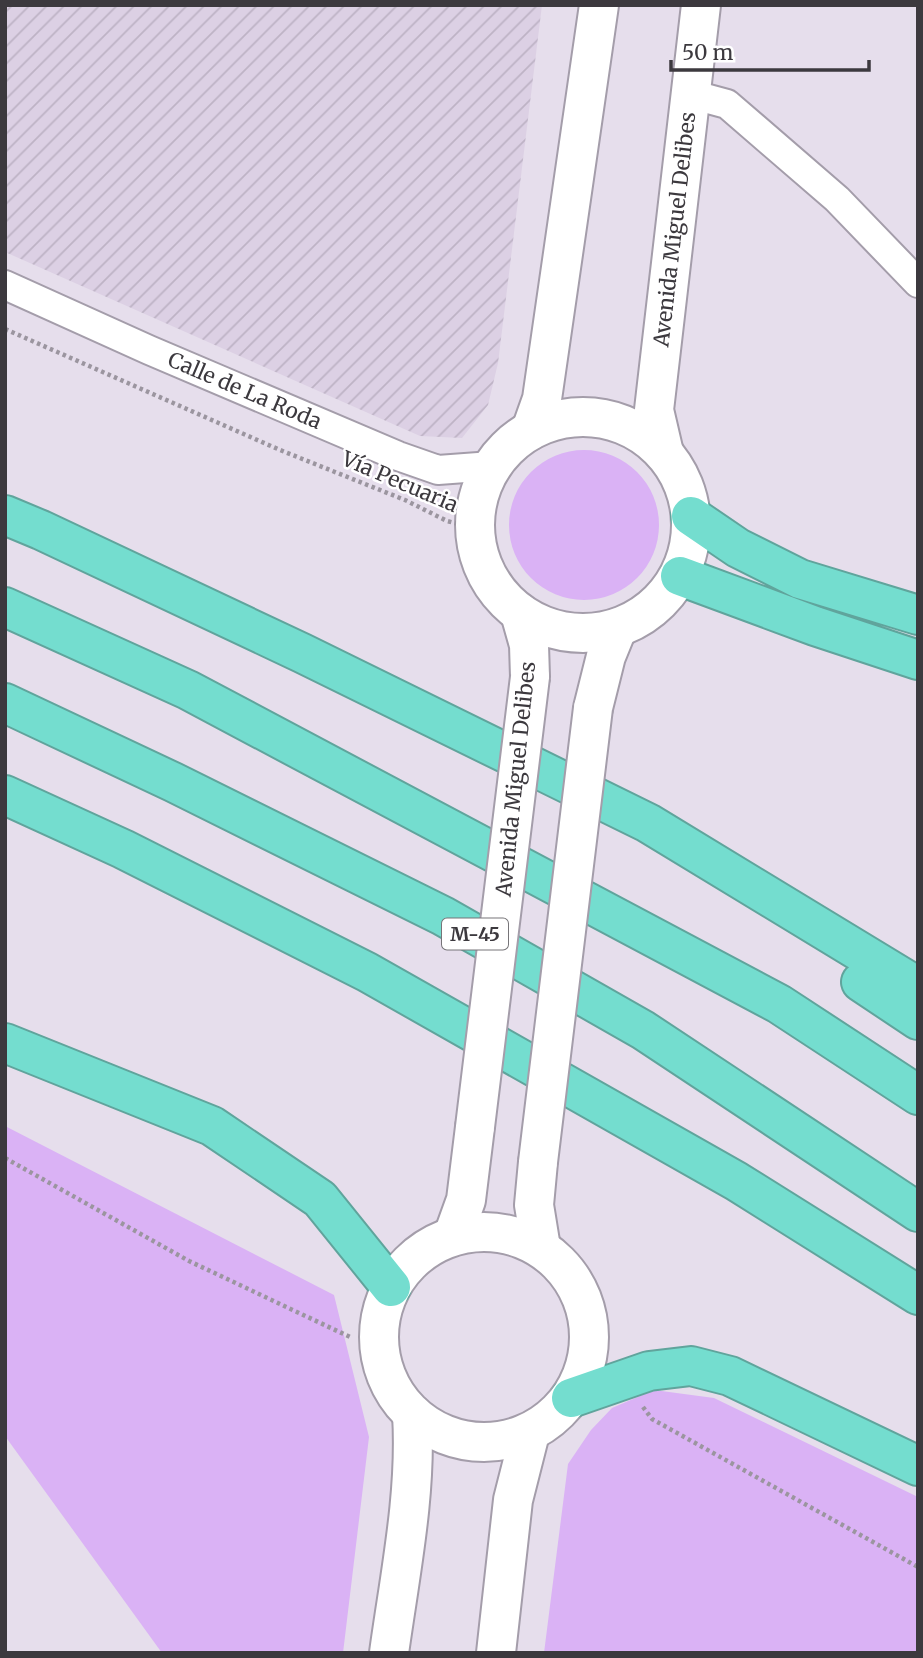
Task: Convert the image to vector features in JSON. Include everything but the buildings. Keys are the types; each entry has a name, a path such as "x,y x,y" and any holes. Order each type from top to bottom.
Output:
{"highway":[{"path":"5,515 265,635 648,823 918,987"},
{"path":"691,516 738,548 800,579 918,615"},
{"path":"680,576 814,626 918,660"},
{"path":"5,607 188,690 767,998 918,1095"},
{"name":"M-45","path":"5,704 173,782 443,916 643,1030 918,1212"},
{"path":"419,711 877,991 918,1020"},
{"path":"5,795 123,849 367,972 736,1181 918,1295"},
{"path":"5,1043 212,1126 320,1199 391,1287"},
{"path":"571,1398 649,1371 691,1366 730,1376 918,1466"}],"main road":[{"path":"531,429 542,399 599,5"},
{"name":"Avenida Miguel Delibes","path":"664,453 654,410 701,5"},
{"path":"587,416 616,422 643,434 664,453 683,482 691,516 689,549 680,576 664,599 642,617 617,629 592,634 567,633 542,626 520,613 496,590 481,561 475,528 479,496 492,466 509,445 531,429 558,419 587,416"},
{"name":"Avenida Miguel Delibes","path":"453,1236 466,1200 530,677 529,645 520,613"},
{"path":"541,1248 534,1205 538,1162 593,708 606,656 617,629"},
{"path":"475,1231 498,1232 521,1238 541,1248 563,1266 579,1290 587,1317 589,1345 584,1373 571,1398 553,1418 530,1433 500,1442 468,1442 438,1432 412,1414 394,1393 383,1368 378,1341 381,1313 391,1287 407,1265 428,1247 453,1236 475,1231"},
{"path":"389,1653 411,1487 414,1449 412,1414"},
{"path":"496,1653 513,1500 530,1433"}],"street":[{"path":"690,94 727,104 837,199 918,283"},
{"name":"Calle de La Roda","path":"5,285 149,350 398,456 438,470 492,466"}],"path":[{"name":"Vía Pecuaria","path":"5,329 280,450 405,500 447,521 475,528"},
{"path":"5,1158 189,1261 350,1337"},
{"path":"636,1398 652,1419 918,1567"}],"shaded area":[{"path":"5,5 542,5 498,363 488,405 462,438 420,436 5,252"},
{"path":"584,450 613,456 637,472 653,496 659,525 653,554 637,578 613,594 584,600 555,594 531,578 515,554 509,525 515,496 531,472 555,456"},
{"path":"5,1126 334,1295 369,1437 343,1653 162,1653 5,1436"},
{"path":"654,1390 714,1398 918,1497 918,1653 544,1653 568,1464 591,1430 612,1408"}]}
